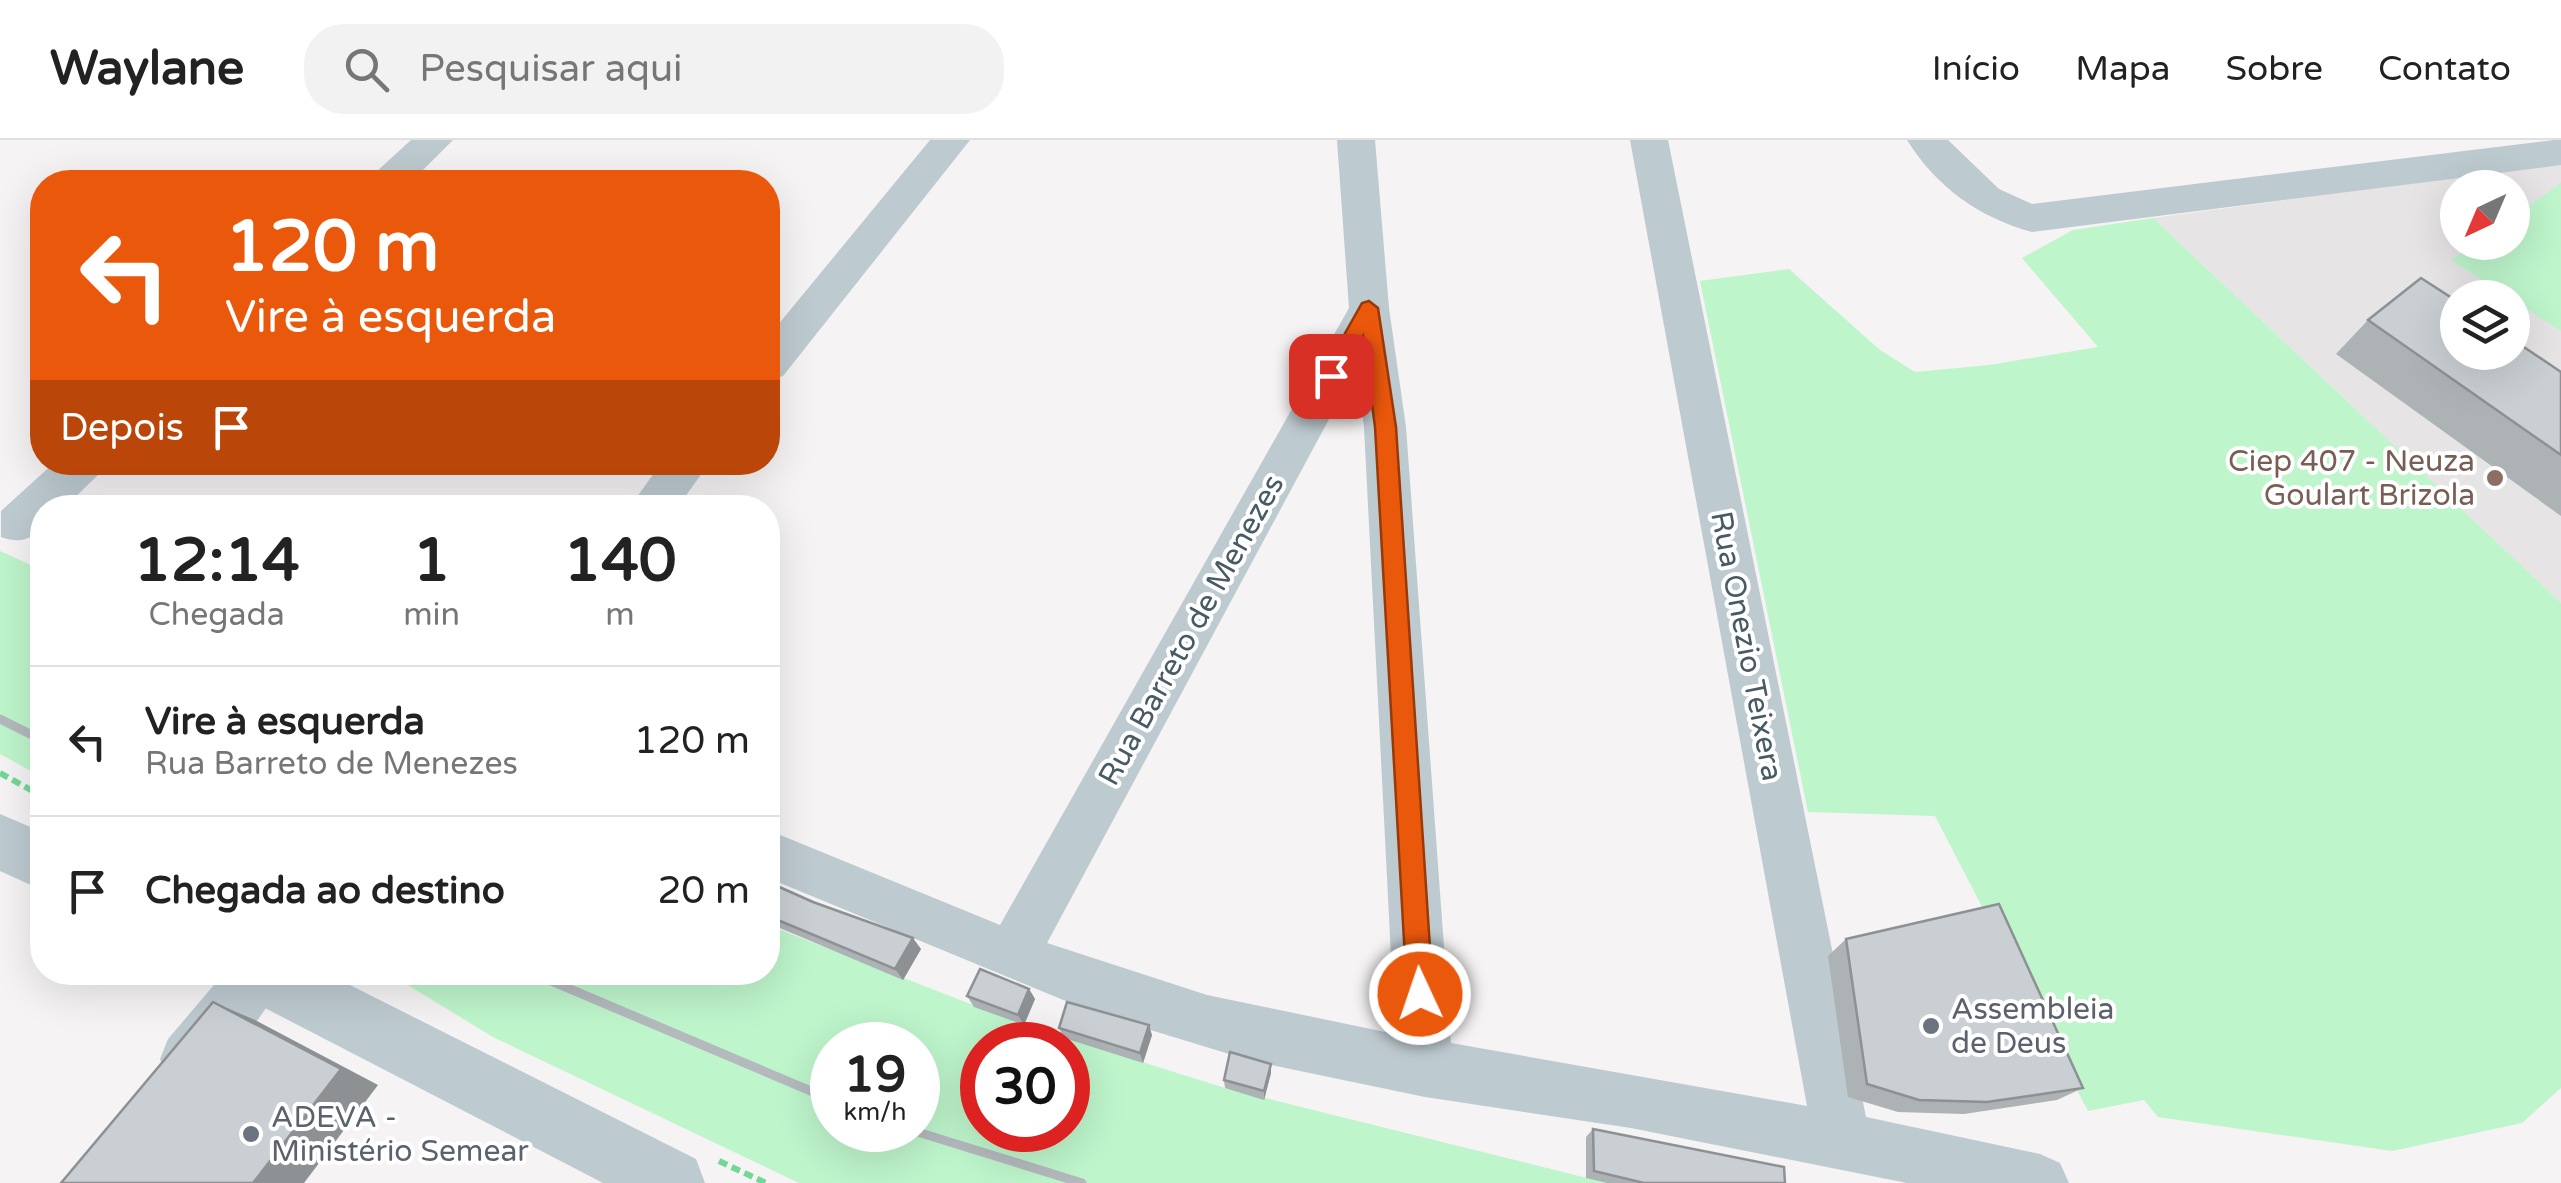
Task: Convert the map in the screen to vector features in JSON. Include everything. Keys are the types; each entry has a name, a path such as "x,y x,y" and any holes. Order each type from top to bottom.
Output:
{"street":[{"path":"401,170 434,140"},
{"path":"780,349 950,140"},
{"path":"1356,140 1369,308 1385,427 1425,1069"},
{"path":"1926,140 1986,202 2032,218 2561,152"},
{"name":"Rua Onezio Teixera","path":"1650,147 1842,1139"},
{"name":"Rua Barreto de Menezes","path":"1012,953 1369,308"},
{"path":"50,495 71,475"},
{"path":"661,495 678,475"},
{"path":"0,840 30,856"},
{"path":"780,859 1112,992 1207,1022 1425,1069 1546,1086 1842,1139 2040,1183"},
{"path":"160,1093 248,985"},
{"path":"282,985 672,1183"}],"path":[{"path":"0,773 30,789"}],"shaded area":[{"name":"Ciep 407 - Neuza Goulart Brizola","path":"2561,163 2561,603 2153,218 2440,179 2440,260 2530,260 2530,170 2509,170"}],"green space":[{"path":"2561,183 2561,331 2530,311 2530,280 2482,280 2451,260 2530,260 2530,205"},
{"path":"2153,218 2561,603 2561,1088 2522,1123 2392,1151 2158,1117 2144,1100 2088,1111 1935,816 1808,812 1700,281 1789,269 1880,350 1915,372 1989,365 2098,347 2022,258 2073,230"},
{"path":"0,551 30,565 30,770 0,754"},
{"path":"780,930 1016,1022 960,1022 960,1152 1090,1152 1090,1046 1225,1088 1607,1183 799,1183 493,1037 408,985 780,985"}],"building":[{"path":"2421,278 2440,290 2440,370 2530,370 2530,351 2561,372 2561,455 2368,320"},
{"path":"780,887 913,938 895,969 780,921"},
{"name":"Assembleia de Deus","path":"1999,904 2083,1088 1987,1102 1919,1100 1867,1084 1846,939"},
{"path":"980,969 1029,989 1018,1015 967,996"},
{"name":"ADEVA - Ministério Semear","path":"213,1002 341,1069 253,1183 61,1183"},
{"path":"1067,1002 1149,1025 1140,1053 1090,1038 1090,1022 1061,1022"},
{"path":"1230,1052 1271,1064 1264,1091 1224,1080"},
{"path":"1593,1129 1784,1167 1785,1183 1644,1183 1594,1171"}],"railway":[{"path":"0,719 30,734"},
{"path":"561,985 810,1091"},
{"path":"940,1139 1082,1183"}],"place":[{"name":"Ciep 407 - Neuza Goulart Brizola","path":"2495,478"},
{"name":"Assembleia de Deus","path":"1931,1026"},
{"name":"ADEVA - Ministério Semear","path":"251,1134"}],"route":[{"path":"1331,376 1369,308 1385,427 1420,994"}]}
